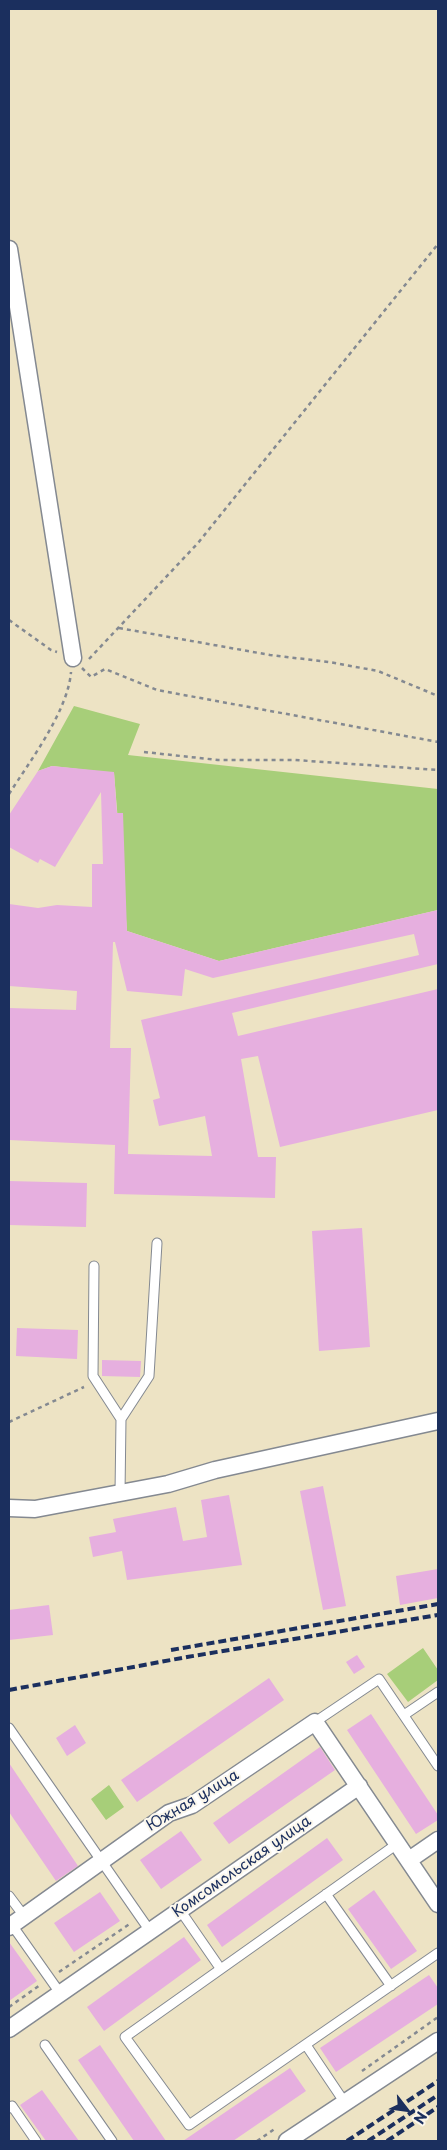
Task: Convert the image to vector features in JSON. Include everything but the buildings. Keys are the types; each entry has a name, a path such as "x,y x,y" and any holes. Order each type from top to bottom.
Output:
{"street":[{"path":"9,249 73,658"},
{"path":"9,1508 35,1509 168,1484 214,1464 438,1421"},
{"path":"315,1722 438,1904"},
{"name":"Южная улица","path":"15,1923 170,1813 192,1805 315,1722"},
{"name":"Комсомольская улица","path":"9,2029 358,1786"},
{"path":"409,1860 438,1840"},
{"path":"287,2141 438,2041"}],"lane":[{"path":"120,1492 121,1419 149,1376 157,1243"},
{"path":"94,1266 93,1376 121,1419"},
{"path":"315,1722 379,1678 438,1766"},
{"path":"404,1715 438,1692"},
{"path":"9,1728 150,1931"},
{"path":"397,1844 125,2037 189,2126 438,1953"},
{"path":"326,1894 391,1986"},
{"path":"9,1896 15,1923 60,1993"},
{"path":"180,1910 220,1968"},
{"path":"45,2044 112,2141"},
{"path":"306,2045 345,2103"},
{"path":"9,2108 12,2106 36,2141"}],"path":[{"path":"9,620 51,650 73,658 88,660 198,543 438,244"},
{"path":"119,628 270,656 329,662 378,671 438,696"},
{"path":"73,658 91,677 105,670 157,690 438,742"},
{"path":"9,794 41,746 66,694 73,658"},
{"path":"144,752 218,760 295,760 438,770"},
{"path":"9,1422 84,1387"},
{"path":"360,2073 438,2017"},
{"path":"257,2141 280,2126"}],"green space":[{"path":"74,706 140,724 128,755 438,789 438,910 219,961 127,931 114,773 52,766 38,771"},
{"path":"423,1648 438,1670 438,1680 408,1702 387,1674"},
{"path":"109,1785 124,1807 106,1820 91,1799"}],"railway":[{"path":"171,1650 438,1604"},
{"path":"9,1690 187,1657 438,1615"},
{"path":"347,2141 438,2081"},
{"path":"368,2141 438,2095"},
{"path":"387,2141 438,2107"}]}
